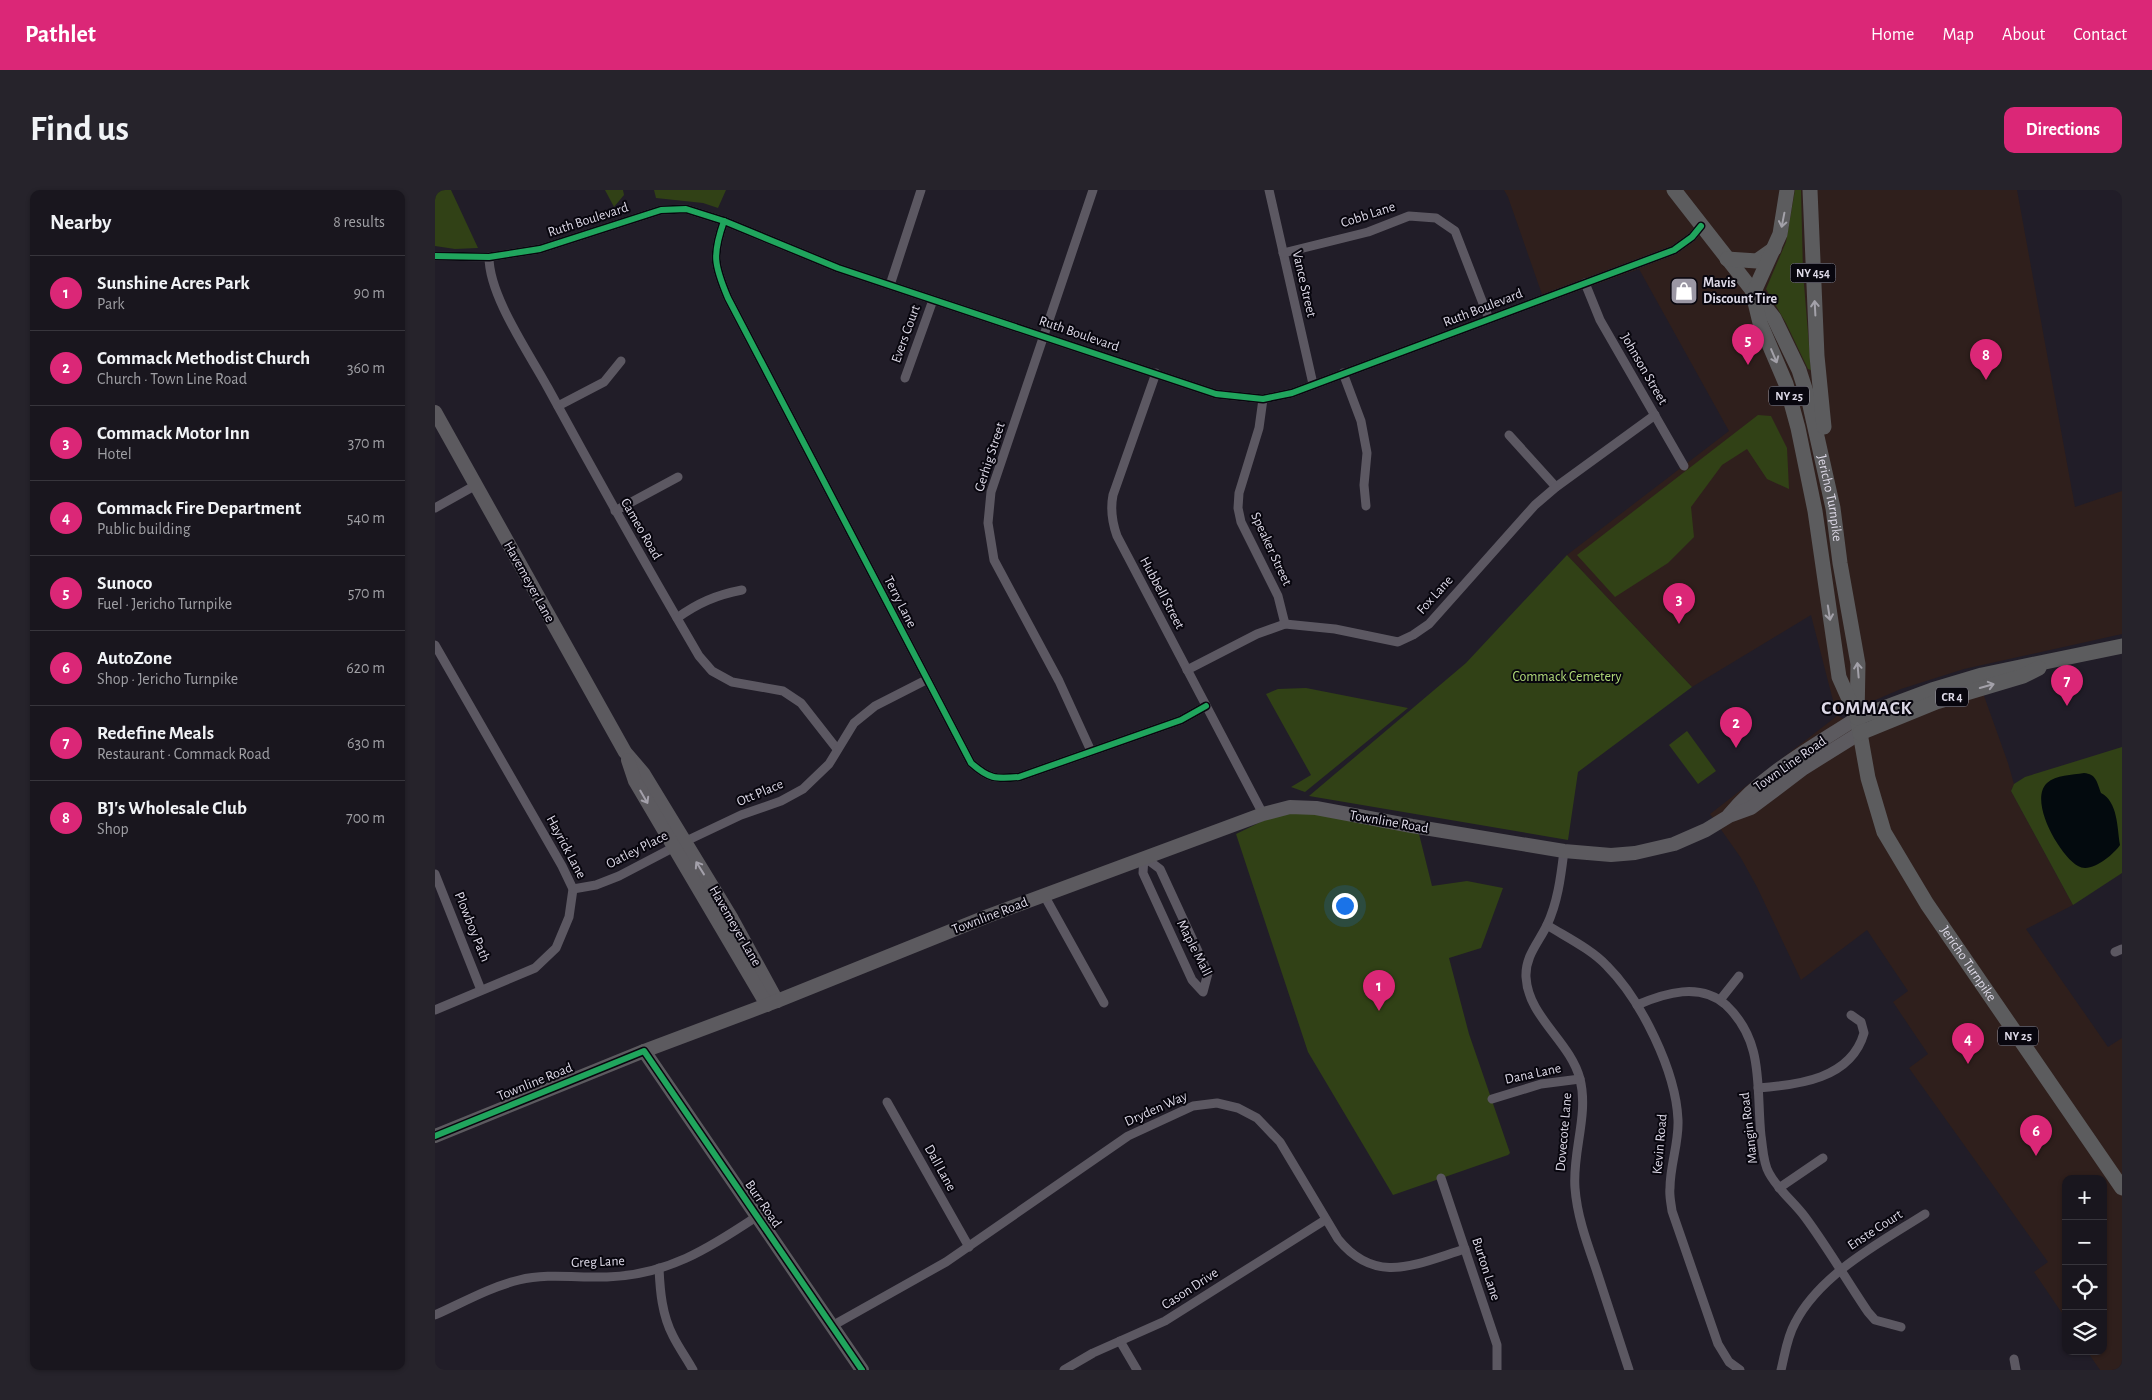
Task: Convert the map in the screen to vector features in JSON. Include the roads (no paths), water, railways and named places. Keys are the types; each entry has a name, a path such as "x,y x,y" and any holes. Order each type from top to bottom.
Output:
{"main road":[{"name":"Jericho Turnpike","path":"1673,190 1753,294 1774,318 1799,370 1817,428 1831,498 1859,672 1859,725 1868,778 1881,824 1896,854 1927,904 2122,1188"},
{"name":"NY 454","path":"1753,294 1775,248 1784,218 1787,190"},
{"name":"NY 454","path":"1810,190 1817,356 1824,429 1824,466"},
{"path":"1727,259 1757,261 1775,248"},
{"name":"Jericho Turnpike","path":"1753,294 1760,323 1786,384 1798,428 1813,502 1839,677 1859,725"},
{"path":"1786,384 1801,408 1809,428 1820,486 1831,498"},
{"name":"Havemeyer Lane","path":"435,412 625,752 643,773 679,845 732,920 772,1003"},
{"path":"1813,502 1819,507 1838,546"},
{"path":"1817,530 1829,543 1840,563 1822,565"},
{"name":"CR 4","path":"1859,725 1957,682 2017,666 2046,664 2122,646"},
{"name":"Town Line Road","path":"1564,851 1611,855 1651,850 1674,844 1706,830 1729,816 1744,797 1778,771 1859,725"},
{"name":"Townline Road","path":"435,1136 643,1051 772,1003 1044,895 1263,814 1290,807 1316,808 1414,827 1564,851"},
{"name":"Burr Road","path":"643,1051 862,1370"}],"street":[{"path":"890,285 921,190"},
{"name":"Gerhig Street","path":"1091,751 1059,681 994,560 988,523 991,492 1093,190"},
{"name":"Vance Street","path":"1269,190 1313,384"},
{"name":"Ruth Boulevard","path":"435,256 489,257 540,249 661,210 686,209 724,221 838,268 1216,394 1263,399 1292,393 1674,250 1692,237 1701,226"},
{"name":"Cobb Lane","path":"1283,253 1368,232 1409,216 1435,218 1455,231 1489,319"},
{"name":"Terry Lane","path":"724,221 716,243 714,258 717,272 728,298 971,763 984,775 998,779 1019,777 1181,720 1206,706"},
{"name":"Cameo Road","path":"489,257 489,271 495,288 615,511 699,656 712,670 732,682 783,691 801,703 837,749"},
{"name":"Johnson Street","path":"1585,283 1600,320 1684,466"},
{"name":"Evers Court","path":"905,378 933,300"},
{"path":"558,406 604,382 621,360"},
{"name":"Hubbell Street","path":"1156,373 1113,495 1111,507 1112,522 1117,536 1263,814"},
{"path":"1343,373 1361,421 1367,453 1364,485 1366,506"},
{"name":"Speaker Street","path":"1263,399 1259,428 1239,493 1238,508 1241,522 1278,596 1285,624"},
{"name":"Fox Lane","path":"1187,670 1257,634 1285,624 1335,629 1398,642 1413,635 1429,624 1506,535 1556,487 1655,415"},
{"path":"1509,435 1556,487"},
{"path":"615,511 678,476"},
{"path":"435,508 476,485"},
{"path":"677,618 699,602 718,594 741,590"},
{"name":"Hayrick Lane","path":"435,645 563,866 573,889 569,917 556,948 535,968 435,1010"},
{"name":"Ott Place","path":"679,845 741,815 781,801 803,788 829,764 854,723 875,706 927,680"},
{"name":"Oatley Place","path":"573,889 596,885 619,876 679,845"},
{"name":"Dovecote Lane","path":"1564,851 1554,905 1547,925 1531,950 1527,962 1528,991 1541,1016 1564,1045 1580,1079 1582,1112 1574,1171 1577,1206 1629,1370"},
{"name":"Maple Mall","path":"1144,858 1160,869 1208,973 1203,992 1192,980 1143,873 1144,858"},
{"name":"Plowboy Path","path":"435,874 437,884 481,990"},
{"path":"1044,895 1104,1002"},
{"name":"Kevin Road","path":"1547,925 1605,964 1622,982 1637,1006 1663,1060 1677,1103 1677,1138 1670,1188 1672,1211 1718,1344 1729,1362 1740,1370"},
{"path":"1720,1000 1739,976"},
{"name":"Mangin Road","path":"1637,1006 1669,993 1686,991 1703,993 1720,1000 1738,1016 1747,1030 1756,1062 1763,1151 1769,1173 1779,1188 1805,1217 1875,1320 1901,1327"},
{"path":"1758,1088 1806,1083 1836,1069 1855,1054 1865,1033 1861,1022 1851,1015"},
{"name":"Dana Lane","path":"1492,1099 1541,1084 1580,1079"},
{"name":"Dall Lane","path":"887,1102 969,1247"},
{"name":"Dryden Way","path":"832,1326 946,1262 1128,1136 1193,1106 1217,1103 1238,1108 1257,1118 1269,1128 1280,1142 1325,1220 1349,1252 1373,1267 1393,1268 1413,1265 1465,1249"},
{"path":"1779,1188 1823,1158"},
{"name":"Burton Lane","path":"1441,1178 1497,1345 1497,1370"},
{"name":"Enste Court","path":"1781,1370 1789,1336 1795,1322 1815,1295 1840,1271 1925,1214"},
{"name":"Greg Lane","path":"435,1315 496,1288 520,1280 546,1277 608,1277 659,1268 685,1260 707,1249 756,1217"},
{"name":"Cason Drive","path":"1064,1370 1093,1353 1165,1322 1325,1220"},
{"path":"659,1268 660,1296 666,1319 673,1336 693,1370"},
{"path":"1120,1341 1137,1370"},
{"path":"2014,1359 2016,1370"}],"place":[{"name":"Mavis Discount Tire","path":"1684,291"},
{"name":"Sunoco","path":"1748,365"},
{"name":"BJ's Wholesale Club","path":"1986,380"},
{"name":"Commack Motor Inn","path":"1679,624"},
{"name":"Redefine Meals","path":"2067,706"},
{"name":"Commack Methodist Church","path":"1736,748"},
{"name":"Sunshine Acres Park","path":"1379,1011"},
{"name":"Commack Fire Department","path":"1968,1064"},
{"name":"AutoZone","path":"2036,1156"}],"district":[{"name":"COMMACK","path":"1867,708"}],"park label":[{"name":"Commack Cemetery","path":"1567,677"}]}
